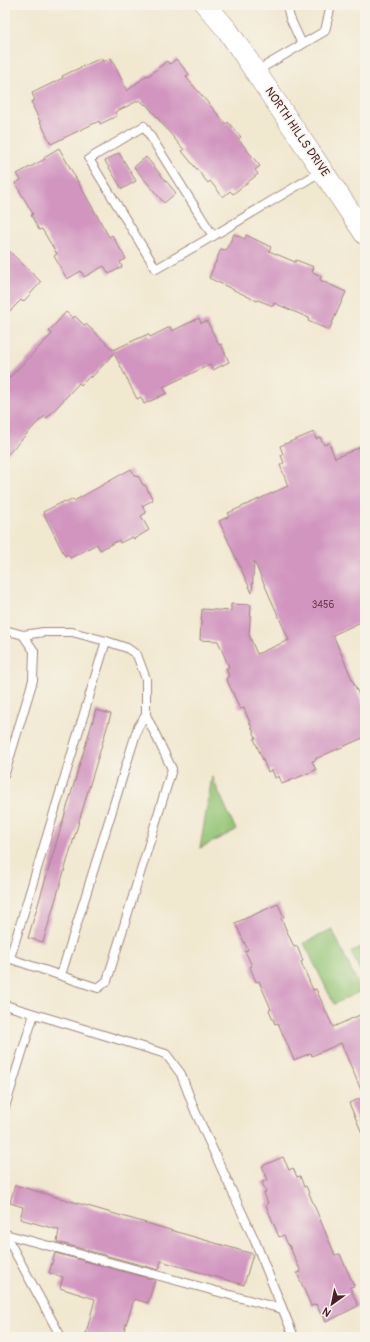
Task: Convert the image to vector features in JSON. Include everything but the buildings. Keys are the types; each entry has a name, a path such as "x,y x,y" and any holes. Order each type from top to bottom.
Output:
{"street":[{"path":"196,5 228,31"},
{"name":"NORTH HILLS DRIVE","path":"206,5 228,31 365,234"},
{"name":"NORTH HILLS DRIVE","path":"218,5 228,31"}],"lane":[{"path":"287,5 290,18 302,44"},
{"path":"255,72 325,30 331,5"},
{"path":"213,236 144,126 89,159 156,269 213,236 323,170"},
{"path":"5,630 23,635 44,632 72,632 106,641 127,648 137,655 146,680 146,715 172,769 107,981 98,988 7,958 106,641"},
{"path":"5,773 33,680 34,652 23,635"},
{"path":"61,976 138,727 146,715"},
{"path":"5,1005 166,1054 182,1074 195,1111 255,1240 294,1337"},
{"path":"5,1107 34,1014"},
{"path":"5,1234 282,1309"},
{"path":"5,1234 61,1337"}],"green space":[{"path":"212,777 236,830 200,848"},
{"path":"332,929 361,991 334,1004 304,943"},
{"path":"365,945 365,981 351,952"}]}
